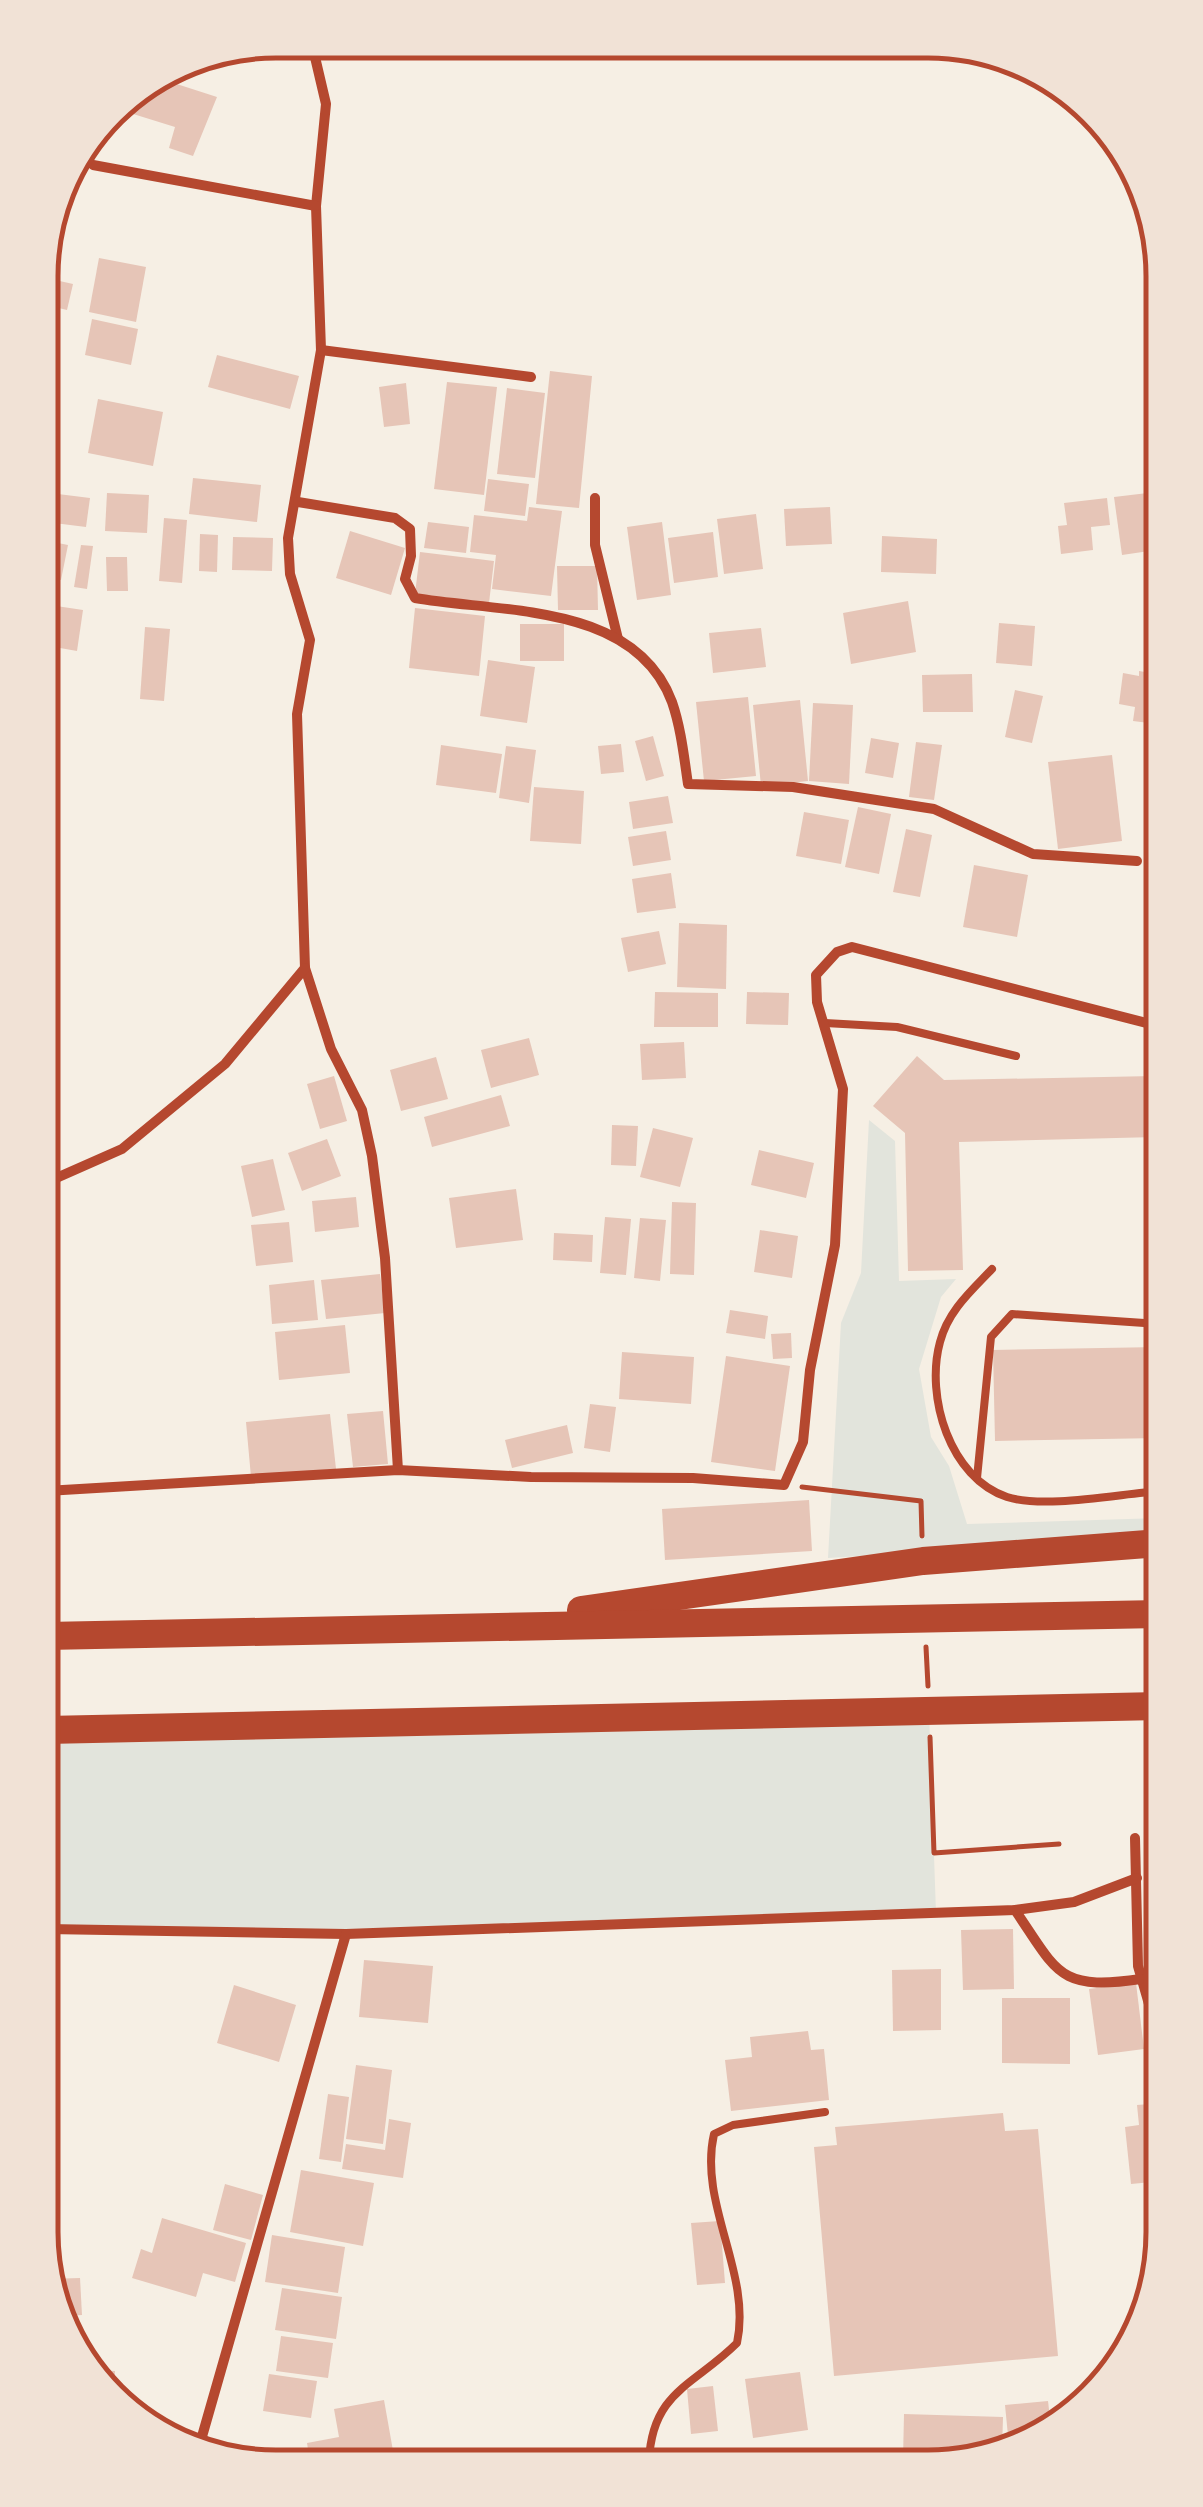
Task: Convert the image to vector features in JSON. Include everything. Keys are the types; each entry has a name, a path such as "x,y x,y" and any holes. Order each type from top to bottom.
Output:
{"highway":[{"path":"460,1627 924,1561 1145,1544"},
{"path":"57,1636 1145,1614"},
{"path":"57,1730 1145,1706"}],"street":[{"path":"315,58 326,104 316,206 321,350 298,502 288,538 290,574 310,640 297,714 305,968 331,1049 362,1110 372,1156 385,1258 398,1470"},
{"path":"93,165 316,206"},
{"path":"321,350 531,377"},
{"path":"596,498 596,544 618,638"},
{"path":"298,502 395,518 410,529 411,556 405,578 415,598 556,616 618,638 655,671 671,699 688,784 793,787 934,809 1032,854 1138,861"},
{"path":"57,1490 398,1470 531,1477 693,1478 784,1485 802,1442 810,1370 835,1245 843,1089 817,1002 816,975 837,952 852,947 1146,1023"},
{"path":"58,1177 122,1149 226,1064 305,968"},
{"path":"1135,1838 1135,1937 1145,1993"},
{"path":"57,1929 346,1934 1015,1910 1074,1902 1137,1878"},
{"path":"1015,1910 1060,1973 1082,1984 1141,1979"},
{"path":"201,2436 346,1934"}],"lane":[{"path":"825,1023 897,1027 1016,1056"},
{"path":"992,1269 954,1309 940,1343 935,1381 943,1428 977,1480 1008,1497 1036,1500 1145,1493"},
{"path":"977,1480 989,1354 999,1324 1012,1314 1145,1323"},
{"path":"649,2450 650,2437 672,2393 737,2343 742,2321 716,2200 710,2151 714,2134 733,2126 825,2112"}],"path":[{"path":"784,1485 921,1501 922,1540"},
{"path":"926,1635 928,1692"},
{"path":"930,1729 934,1853 1059,1844"}],"shaded area":[{"path":"869,1120 895,1141 899,1281 956,1279 941,1297 919,1369 931,1437 949,1466 967,1524 1145,1518 1145,1539 828,1558 841,1323 861,1273"},
{"path":"929,1712 936,1913 346,1934 57,1929 57,1730"}],"building":[{"path":"173,83 217,97 193,156 169,148 175,127 130,113"},
{"path":"99,258 146,267 136,322 89,312"},
{"path":"58,281 73,284 67,310 58,308"},
{"path":"92,319 138,329 131,365 85,355"},
{"path":"217,355 299,376 290,409 208,387"},
{"path":"550,371 592,376 579,508 536,504"},
{"path":"447,382 497,387 484,495 434,489"},
{"path":"406,383 410,424 384,427 379,387"},
{"path":"507,388 545,393 535,478 497,474"},
{"path":"98,399 163,412 153,466 88,453"},
{"path":"193,478 261,485 257,522 189,514"},
{"path":"488,479 529,484 525,516 484,511"},
{"path":"107,493 149,495 147,533 105,531"},
{"path":"1146,493 1146,551 1122,555 1114,497"},
{"path":"58,495 90,498 86,527 58,523"},
{"path":"1107,498 1110,525 1091,527 1093,550 1061,554 1058,526 1067,525 1064,503"},
{"path":"529,507 562,511 551,596 492,589 496,555 470,552 474,515 527,521"},
{"path":"830,507 832,544 786,546 784,509"},
{"path":"756,514 763,569 724,574 717,519"},
{"path":"164,518 187,520 182,583 159,581"},
{"path":"428,522 469,527 466,553 424,548"},
{"path":"662,522 671,595 637,600 627,527"},
{"path":"350,531 405,548 391,595 336,578"},
{"path":"713,532 718,577 674,583 668,538"},
{"path":"200,534 218,535 217,572 199,571"},
{"path":"882,536 937,539 936,574 881,572"},
{"path":"233,537 273,538 272,571 232,570"},
{"path":"58,543 68,545 61,580 58,579"},
{"path":"81,545 93,546 87,589 74,587"},
{"path":"420,552 494,561 489,603 415,594"},
{"path":"106,557 127,557 128,591 107,591"},
{"path":"557,566 597,566 598,610 558,610"},
{"path":"908,601 916,652 851,664 843,613"},
{"path":"58,606 83,610 77,651 58,648"},
{"path":"415,608 485,616 479,676 409,668"},
{"path":"999,623 1035,626 1032,666 996,663"},
{"path":"520,624 564,624 564,661 520,661"},
{"path":"145,627 170,629 164,701 140,699"},
{"path":"761,628 766,667 713,673 709,633"},
{"path":"488,660 535,667 527,723 480,716"},
{"path":"1139,671 1146,672 1146,723 1133,721 1135,707 1119,704 1123,673 1139,676"},
{"path":"972,674 973,712 923,712 922,675"},
{"path":"1015,690 1043,696 1032,743 1005,737"},
{"path":"748,697 756,776 704,781 696,702"},
{"path":"800,700 808,781 761,786 753,705"},
{"path":"813,703 853,705 849,784 809,781"},
{"path":"653,736 664,776 646,781 635,741"},
{"path":"871,738 899,743 893,778 865,773"},
{"path":"916,742 942,745 934,800 909,797"},
{"path":"621,744 624,772 601,774 598,746"},
{"path":"441,745 502,754 496,793 436,785"},
{"path":"506,746 536,750 529,803 499,798"},
{"path":"1112,755 1122,841 1058,849 1048,762"},
{"path":"534,787 584,791 581,844 530,841"},
{"path":"668,796 673,823 633,829 629,802"},
{"path":"858,807 891,814 879,874 845,867"},
{"path":"804,812 849,820 841,864 796,856"},
{"path":"906,829 932,835 920,897 893,892"},
{"path":"666,831 671,860 633,866 628,837"},
{"path":"974,865 1028,875 1017,937 963,927"},
{"path":"671,873 676,908 637,913 632,879"},
{"path":"679,923 727,925 726,989 677,987"},
{"path":"659,931 666,964 628,972 621,938"},
{"path":"655,992 718,993 718,1027 654,1027"},
{"path":"747,992 789,993 788,1025 746,1024"},
{"path":"529,1038 539,1075 491,1088 481,1050"},
{"path":"684,1042 686,1078 642,1080 640,1044"},
{"path":"917,1056 944,1080 1146,1076 1146,1137 959,1142 963,1270 908,1271 905,1133 873,1106"},
{"path":"436,1057 448,1099 401,1111 390,1070"},
{"path":"334,1076 347,1121 320,1129 307,1084"},
{"path":"501,1095 510,1126 432,1147 424,1117"},
{"path":"612,1125 638,1126 636,1166 611,1165"},
{"path":"653,1128 693,1138 680,1187 640,1177"},
{"path":"327,1139 341,1176 302,1191 288,1153"},
{"path":"759,1150 814,1163 806,1198 751,1185"},
{"path":"273,1159 285,1210 252,1217 241,1166"},
{"path":"516,1189 523,1240 456,1248 449,1198"},
{"path":"356,1197 359,1227 315,1232 312,1201"},
{"path":"672,1202 696,1203 694,1275 670,1274"},
{"path":"605,1217 631,1219 626,1275 600,1273"},
{"path":"640,1218 666,1220 660,1281 634,1278"},
{"path":"289,1222 293,1262 256,1266 251,1225"},
{"path":"760,1230 798,1236 792,1278 754,1272"},
{"path":"554,1233 593,1235 592,1262 553,1260"},
{"path":"380,1274 385,1313 326,1319 321,1280"},
{"path":"314,1280 318,1320 272,1324 269,1285"},
{"path":"730,1310 768,1316 765,1339 726,1333"},
{"path":"345,1325 350,1373 279,1380 275,1332"},
{"path":"791,1333 792,1358 773,1359 771,1334"},
{"path":"1145,1347 1145,1438 995,1441 993,1350"},
{"path":"622,1352 694,1357 691,1404 619,1399"},
{"path":"726,1356 790,1366 775,1471 711,1462"},
{"path":"590,1404 616,1407 610,1452 584,1448"},
{"path":"383,1411 388,1464 353,1467 347,1414"},
{"path":"330,1414 336,1469 251,1477 246,1422"},
{"path":"567,1425 573,1453 512,1468 505,1440"},
{"path":"809,1500 812,1551 665,1560 662,1509"},
{"path":"1013,1929 1014,1989 963,1990 961,1930"},
{"path":"364,1960 433,1966 428,2023 359,2017"},
{"path":"941,1969 941,2030 893,2031 892,1970"},
{"path":"1136,1983 1144,2049 1098,2055 1089,1989"},
{"path":"234,1985 296,2005 279,2062 217,2043"},
{"path":"1002,1998 1070,1998 1070,2064 1002,2063"},
{"path":"808,2031 811,2050 824,2049 829,2100 731,2111 725,2060 752,2057 750,2037"},
{"path":"356,2065 392,2070 383,2144 346,2139"},
{"path":"328,2094 349,2097 341,2162 319,2159"},
{"path":"1145,2104 1145,2183 1131,2184 1125,2127 1139,2125 1137,2105"},
{"path":"1003,2113 1005,2131 1038,2129 1058,2356 834,2376 814,2147 837,2145 835,2127"},
{"path":"389,2119 411,2123 403,2178 342,2169 346,2144 385,2150"},
{"path":"301,2170 374,2183 363,2246 290,2232"},
{"path":"225,2184 263,2195 251,2240 213,2230"},
{"path":"162,2218 246,2243 235,2282 203,2273 196,2297 132,2278 141,2249 152,2253"},
{"path":"720,2221 725,2283 697,2285 691,2223"},
{"path":"272,2235 345,2247 338,2293 265,2282"},
{"path":"80,2278 82,2315 74,2315 63,2279"},
{"path":"282,2288 342,2297 336,2339 275,2330"},
{"path":"281,2336 333,2343 328,2378 276,2371"},
{"path":"800,2372 808,2430 753,2438 745,2379"},
{"path":"269,2374 317,2381 311,2418 263,2411"},
{"path":"713,2386 718,2431 691,2434 687,2389"},
{"path":"384,2400 393,2450 308,2450 307,2443 339,2437 334,2409"},
{"path":"1048,2401 1049,2413 1008,2434 1005,2405"},
{"path":"904,2414 1003,2417 1002,2436 984,2442 956,2448 903,2450"}]}
